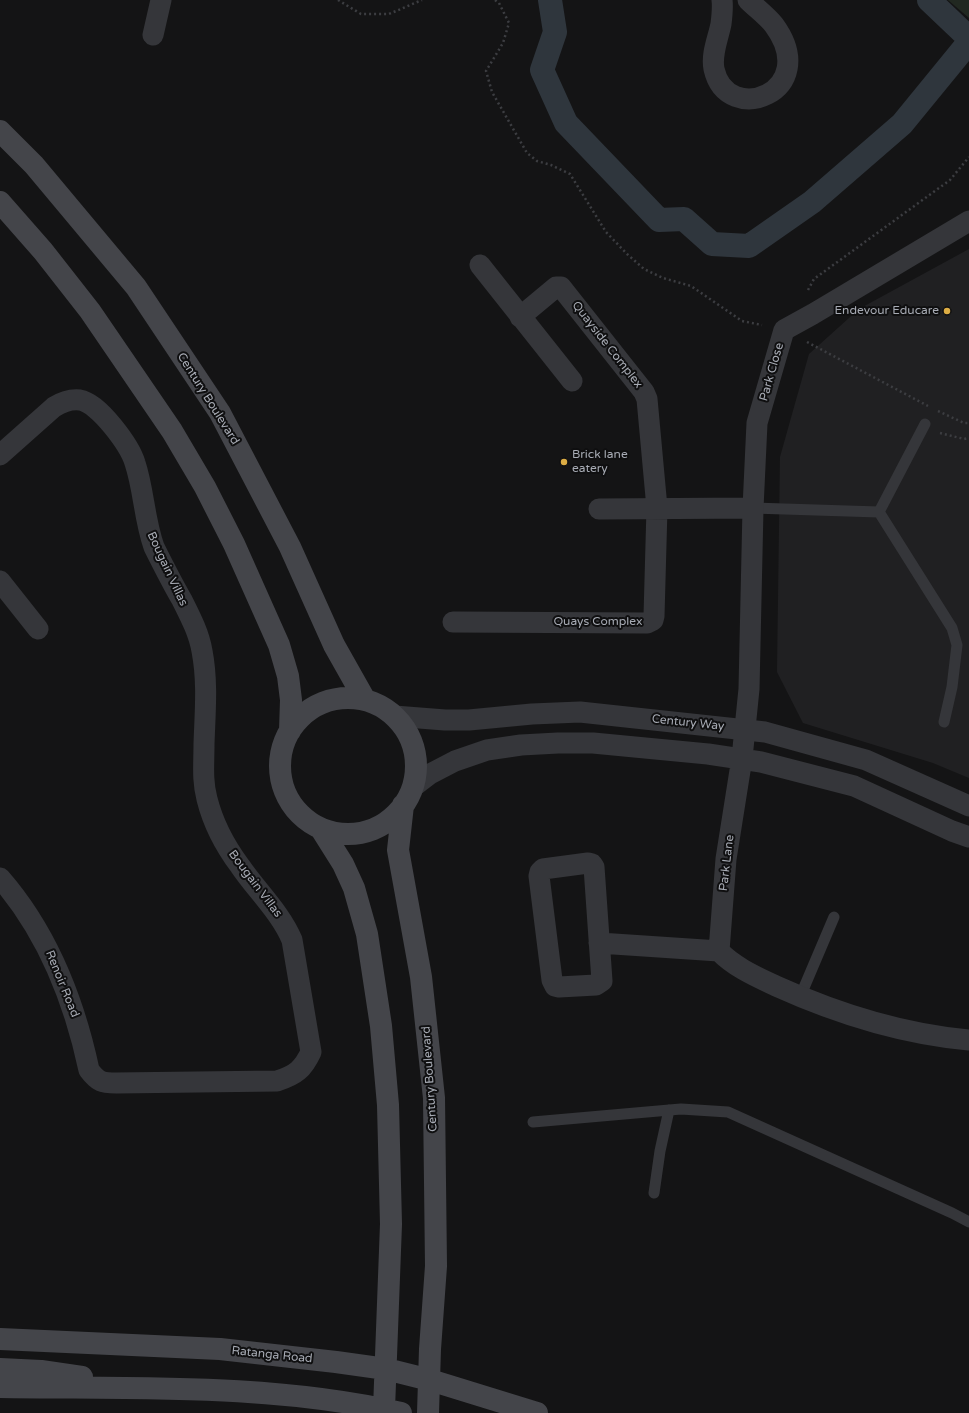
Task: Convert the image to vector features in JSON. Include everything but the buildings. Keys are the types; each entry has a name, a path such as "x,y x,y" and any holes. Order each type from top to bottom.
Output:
{"main road":[{"name":"Century Boulevard","path":"0,131 34,165 136,287 220,413 290,547 334,645 365,700"},
{"path":"0,202 43,251 90,311 172,431 205,487 234,544 279,645 288,676 291,700 290,730"},
{"path":"344,698 365,700 382,707 394,716 404,728 413,748 416,764 408,796 390,820 377,828 366,832 347,834 321,829 307,821 296,811 284,790 280,775 280,760 283,744 290,730 304,714 323,703 344,698"},
{"name":"Century Boulevard","path":"408,796 398,850 421,977 434,1098 436,1266 430,1349 428,1413"},
{"path":"0,1387 208,1389 267,1393 391,1412 386,1369 391,1224 388,1105 381,1026 367,934 354,888 343,864 321,829"},
{"name":"Ratanga Road","path":"0,1338 220,1349 336,1362 386,1369 430,1380 537,1413"},
{"path":"0,1369 26,1369 59,1373 136,1389"}],"street":[{"path":"152,35 161,0"},
{"path":"722,0 721,22 713,53 714,68 718,81 728,92 743,98 753,99 762,97 780,85 784,78 788,60 783,41 773,25 748,0"},
{"name":"Park Close","path":"753,508 757,423 784,330 969,222"},
{"path":"480,265 572,381"},
{"name":"Quayside Complex","path":"520,317 556,288 561,287 644,392 647,400 657,508"},
{"name":"Bougain Villas","path":"0,455 54,407 68,401 82,400 95,408 125,442 132,454 139,479 147,524 152,542 191,618 202,649 206,684 202,771 207,799 218,830 228,848 240,867 278,914 292,940 295,953 311,1052 306,1063 296,1073 277,1081 116,1083"},
{"name":"Quays Complex","path":"453,622 650,622 653,620 654,616 657,508"},
{"path":"599,509 753,508"},
{"name":"Park Lane","path":"719,951 726,860 746,730 749,689 753,508"},
{"path":"0,581 38,629"},
{"name":"Century Way","path":"394,716 446,720 470,720 532,714 580,712 765,732 866,760 969,806"},
{"path":"408,796 430,774 455,761 487,750 522,745 593,743 742,758 761,762 854,786 952,831 969,837"},
{"path":"588,863 593,865 599,943 602,981 596,985 559,987 553,983 539,876 541,870 588,863"},
{"name":"Renoir Road","path":"0,878 15,895 36,926 50,953 71,1003 79,1028 89,1070 96,1079 105,1083 116,1083"},
{"path":"599,943 719,951 725,957 746,970 800,997 892,1028 932,1036 969,1040"}],"lane":[{"path":"879,512 925,424"},
{"path":"753,508 879,512"},
{"path":"879,512 952,628 957,645 952,687 944,722"},
{"path":"800,997 834,917"},
{"path":"533,1122 668,1110 704,1109 728,1112 969,1222"},
{"path":"654,1193 668,1110"}],"path":[{"path":"338,0 361,14 389,14 422,0"},
{"path":"495,0 499,2 509,24 503,43 486,71 492,92 527,153 537,161 551,165 570,174 606,232 627,254 644,269 663,278 691,286 742,321 784,330 929,406"},
{"path":"806,292 814,279 950,180 969,156"},
{"path":"936,410 949,418 964,423 969,423"},
{"path":"925,424 942,434 964,439 969,438"}],"shaded area":[{"path":"948,0 969,0 969,18"},
{"path":"969,249 969,778 933,763 803,723 777,672 780,457 809,354 859,309"}],"waterway":[{"path":"550,0 555,32 542,70 566,123 659,220 684,219 712,244 749,246 812,202 902,124 969,42"},
{"path":"929,0 969,38"}],"place":[{"name":"Endevour Educare","path":"947,311"},
{"name":"Brick lane eatery","path":"564,462"}]}
